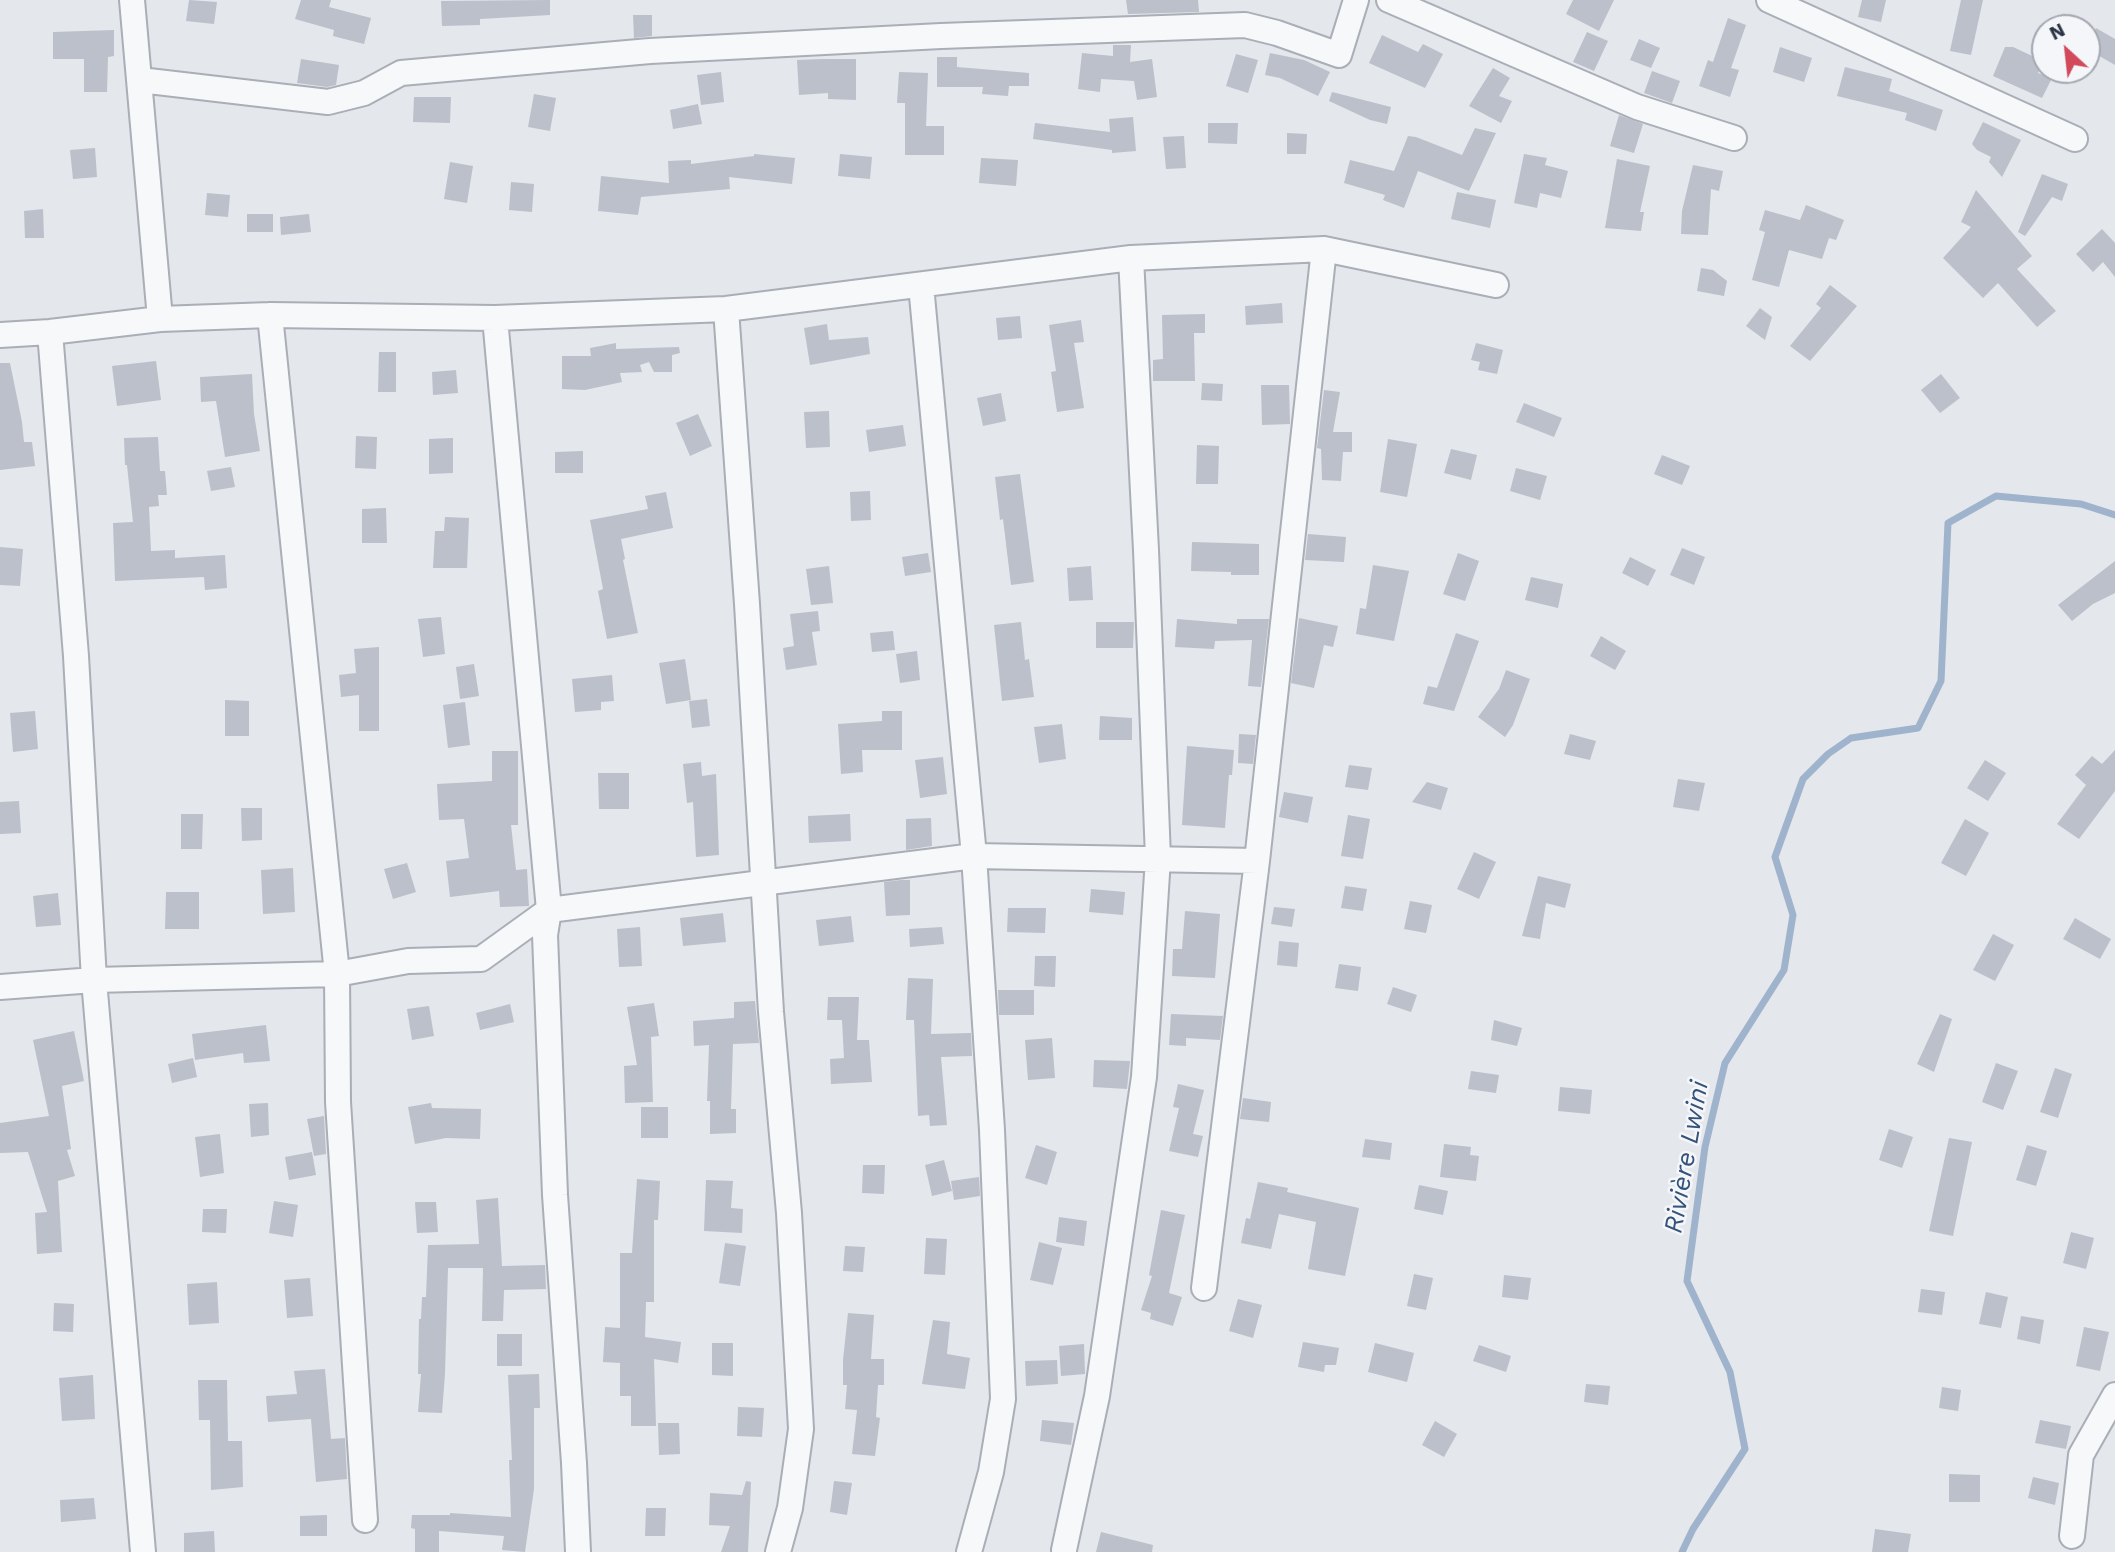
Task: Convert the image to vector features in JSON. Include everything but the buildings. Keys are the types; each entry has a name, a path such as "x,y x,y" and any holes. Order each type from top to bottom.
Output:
{"street":[{"path":"132,0 160,319"},
{"path":"140,80 328,102 364,93 401,73 636,52 942,36 1245,25 1277,33 1339,55 1356,0"},
{"path":"1389,0 1471,33 1637,107 1734,138"},
{"path":"1769,0 2075,139"},
{"path":"1204,1288 1257,861 1324,249"},
{"path":"0,335 160,319 271,315 495,318 726,309 1130,258 1324,249 1496,285"},
{"path":"1064,1550 1097,1396 1144,1077 1158,859 1146,550 1130,258"},
{"path":"921,285 974,856 992,1130 1003,1399 991,1472 969,1552"},
{"path":"726,309 747,604 771,1012 789,1213 801,1429 790,1508 778,1552"},
{"path":"271,315 337,974 338,1102 365,1520"},
{"path":"495,318 549,910 545,935 555,1195 578,1552"},
{"path":"50,332 76,656 94,979 143,1552"},
{"path":"0,987 94,979 337,974 408,961 481,959 549,910 974,856 1257,861"},
{"path":"2072,1536 2081,1455 2115,1395"}],"waterway":[{"name":"Rivière Lwini","path":"1682,1552 1693,1529 1745,1449 1730,1372 1687,1281 1705,1147 1725,1063 1784,970 1793,915 1775,857 1803,779 1828,754 1851,738 1918,728 1941,681 1948,523 1996,496 2081,504 2115,515"}]}
